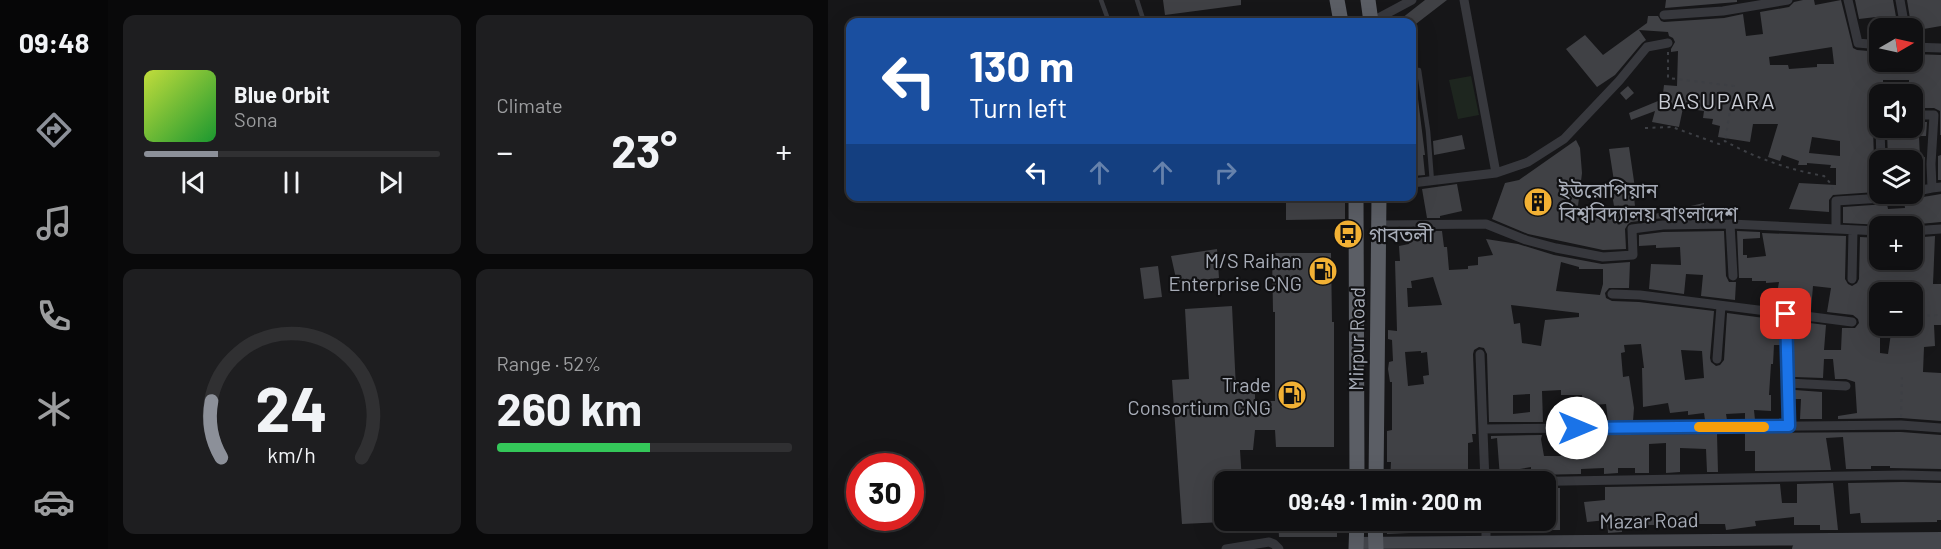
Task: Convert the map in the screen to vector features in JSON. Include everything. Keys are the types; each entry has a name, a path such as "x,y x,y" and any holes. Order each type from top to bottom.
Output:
{"highway":[{"path":"1337,0 1338,18"},
{"path":"1368,0 1370,18"},
{"name":"Mirpur Road","path":"1356,201 1357,471"},
{"name":"Mirpur Road","path":"1376,471 1379,201"},
{"path":"1356,546 1357,531"}],"main road":[{"name":"Mazar Road","path":"1356,546 1486,542 1941,538"},
{"path":"1798,549 1941,548"}],"street":[{"path":"1378,18 1412,0"},
{"path":"1464,0 1497,173"},
{"path":"1664,15 1723,11 1788,0"},
{"path":"1848,0 1858,43 1869,44"},
{"path":"1900,0 1903,18"},
{"path":"1416,183 1497,173 1528,162 1564,139 1619,81 1647,47 1668,43"},
{"path":"1923,47 1941,48"},
{"path":"1923,115 1934,115 1931,164 1936,188"},
{"path":"1836,229 1836,201 1869,197"},
{"path":"1379,225 1486,224 1526,240 1603,256 1633,255 1632,229 1663,225 1730,224 1869,231"},
{"path":"1730,224 1733,276"},
{"path":"1923,230 1941,229"},
{"path":"1852,279 1853,230"},
{"path":"1612,294 1640,295 1852,322"},
{"path":"1717,359 1721,306"},
{"path":"1786,314 1789,426"},
{"path":"1480,354 1485,471"},
{"path":"1788,383 1846,386"},
{"path":"1483,429 1901,425 1941,428"},
{"path":"1556,481 1941,476"},
{"path":"1486,531 1486,542"},
{"path":"1226,549 1269,542 1280,549"}],"lane":[{"path":"1101,0 1108,18"},
{"path":"1137,0 1143,18"},
{"path":"1416,70 1419,70 1428,131 1432,182"}],"path":[{"path":"1668,43 1668,78 1734,86 1725,141"},
{"path":"1645,128 1672,127 1719,144 1725,141"},
{"path":"1725,141 1744,151 1801,172 1824,176 1834,191 1836,201"},
{"path":"1923,316 1941,315"},
{"path":"1901,425 1902,377"}],"shaded area":[{"path":"1471,76 1479,115 1458,119 1449,80"}],"building":[{"path":"1163,0 1241,0 1241,5 1165,15"},
{"path":"1425,0 1447,0 1416,24 1416,18 1402,18"},
{"path":"1666,0 1737,0 1737,2 1665,8"},
{"path":"1803,0 1814,0 1815,5 1841,0 1853,48 1869,51 1869,72 1923,72 1923,54 1941,55 1941,135 1940,111 1934,108 1923,108 1923,84 1909,84 1909,80 1883,80 1883,84 1869,84 1869,138 1873,138 1874,150 1869,150 1869,192 1833,195 1829,200 1829,212 1789,209 1799,183 1836,185 1836,168 1830,168 1831,165 1807,163 1807,165 1798,165 1799,161 1782,155 1780,161 1768,157 1778,124 1753,124 1750,142 1718,137 1720,126 1712,124 1713,119 1703,118 1704,111 1683,108 1679,127 1652,122 1655,111 1631,120 1629,113 1658,101 1662,102 1664,85 1677,86 1678,51 1671,52 1675,42 1668,32 1639,30 1646,40 1615,75 1597,87 1566,49 1585,35 1603,55 1647,23 1648,16 1658,16 1664,22 1724,18 1743,14 1746,36 1763,34 1760,12 1789,7 1794,2","holes":["1832,47 1834,64 1817,64 1817,67 1789,69 1788,65 1770,65 1769,57","1812,137 1840,141 1840,156 1809,153"]},
{"path":"1855,0 1893,0 1896,18 1859,19"},
{"path":"1907,0 1941,0 1941,26 1923,29 1923,18 1910,18"},
{"path":"1416,83 1425,155 1423,155 1425,175 1416,176"},
{"path":"1628,86 1634,93 1626,100 1620,93"},
{"path":"1923,122 1927,122 1926,136 1923,136"},
{"path":"1462,135 1465,149 1434,155 1433,141"},
{"path":"1887,138 1919,138 1920,150 1888,150"},
{"path":"1576,140 1580,148 1582,173 1578,206 1615,212 1612,194 1616,194 1609,149 1629,147 1636,215 1641,214 1641,217 1704,203 1704,208 1718,208 1718,217 1663,218 1631,222 1625,229 1626,249 1603,250 1528,234 1492,219 1505,183 1519,180"},
{"path":"1941,155 1941,180 1938,180 1938,156"},
{"path":"1923,157 1925,157 1925,183 1923,183"},
{"path":"1457,184 1462,211 1440,216 1440,218 1427,218 1422,189"},
{"path":"1941,194 1941,222 1923,224 1923,216 1869,216 1869,224 1843,223 1843,207 1887,204 1888,209 1905,208 1904,204 1923,204 1923,197"},
{"path":"1286,201 1345,201 1345,219 1286,220"},
{"path":"1410,231 1442,231 1444,247 1447,247 1449,270 1468,269 1468,266 1478,265 1478,257 1493,255 1486,239 1518,244 1554,255 1602,264 1630,262 1629,288 1609,288 1605,293 1606,298 1612,301 1714,311 1710,358 1716,366 1724,360 1727,313 1779,320 1780,345 1774,345 1773,364 1771,364 1769,395 1771,395 1771,411 1754,410 1755,420 1745,420 1745,413 1726,414 1727,420 1705,420 1704,413 1688,415 1688,411 1670,413 1668,403 1643,407 1642,368 1644,368 1641,344 1624,345 1625,352 1621,353 1623,377 1629,376 1634,408 1633,421 1608,421 1606,404 1583,406 1582,395 1561,395 1561,390 1542,391 1543,422 1489,422 1487,354 1484,348 1479,347 1474,350 1473,354 1476,434 1472,434 1473,442 1468,443 1468,469 1473,471 1391,471 1391,462 1387,462 1387,431 1392,430 1392,382 1390,382 1388,369 1389,362 1393,361 1392,340 1388,339 1388,330 1397,331 1395,261 1400,261 1399,246 1409,244","holes":["1561,262 1579,267 1579,269 1603,269 1600,295 1556,291","1433,277 1442,305 1408,307 1407,288 1412,288 1411,281","1511,305 1579,313 1579,317 1545,320 1541,346 1522,343 1520,323 1514,324","1681,350 1702,351 1704,378 1685,380","1405,352 1427,352 1429,375 1423,376 1424,384 1408,386","1530,394 1530,412 1513,414 1513,395"]},
{"path":"1724,231 1726,276 1729,282 1736,282 1735,300 1701,296 1703,275 1686,274 1684,294 1649,289 1651,264 1681,265 1680,247 1639,246 1639,235 1663,232"},
{"path":"1737,231 1760,232 1760,238 1743,239 1743,255 1747,255 1747,258 1766,256 1762,233 1846,236 1845,279 1852,286 1859,279 1860,237 1869,237 1869,270 1923,270 1923,237 1935,236 1933,284 1941,284 1941,325 1934,325 1935,346 1924,347 1923,372 1941,373 1941,421 1901,418 1838,419 1838,416 1857,413 1855,382 1835,379 1833,359 1824,359 1823,378 1794,377 1793,321 1826,325 1824,350 1841,350 1842,328 1855,328 1859,323 1858,319 1853,315 1827,312 1831,288 1813,286 1811,310 1775,305 1779,282 1752,281 1752,278 1739,278"},
{"path":"1217,249 1219,278 1177,283 1171,256"},
{"path":"1272,253 1331,253 1332,322 1334,322 1334,447 1276,447 1275,430 1255,430 1253,450 1240,450 1241,471 1214,471 1214,522 1182,524 1172,380 1189,379 1185,309 1232,306 1236,389 1255,384 1255,401 1275,401 1275,312 1273,312"},
{"path":"1158,266 1162,297 1144,299 1140,268"},
{"path":"1795,390 1822,392 1822,419 1800,419 1801,399 1795,399"},
{"path":"1901,432 1941,435 1941,469 1871,466 1871,469 1846,469 1843,437 1826,438 1831,470 1755,471 1755,451 1745,451 1745,433"},
{"path":"1717,434 1718,472 1707,472 1706,449 1680,448 1680,472 1666,473 1666,443 1649,444 1649,473 1635,473 1635,468 1618,468 1618,473 1604,474 1604,468 1581,469 1581,474 1556,474 1556,471 1531,471 1531,467 1514,471 1499,471 1497,438 1491,439 1491,436 1542,435 1544,456 1561,456 1561,435"},
{"path":"1833,483 1838,530 1820,530 1820,525 1794,525 1794,517 1755,521 1756,526 1726,530 1725,524 1696,524 1696,520 1665,520 1665,525 1638,525 1638,528 1608,533 1607,520 1587,522 1584,502 1605,500 1605,487 1780,484 1782,503 1797,503 1797,484"},
{"path":"1848,483 1941,483 1941,520 1937,522 1861,523 1860,513 1850,514"},
{"path":"1556,488 1560,488 1560,530 1556,530"},
{"path":"1279,531 1337,531 1337,537 1279,537"},
{"path":"1387,531 1454,531 1387,534"}],"slow traffic":[{"path":"1699,427 1764,427"}],"place":[{"name":"ইউরোপিয়ান বিশ্ববিদ্যালয় বাংলাদেশ","path":"1538,202"},
{"name":"গাবতলী","path":"1348,234"},
{"name":"M/S Raihan Enterprise CNG","path":"1323,271"},
{"name":"Trade Consortium CNG","path":"1292,395"}],"district":[{"name":"BASUPARA","path":"1717,100"}],"route":[{"path":"1577,428 1789,426 1786,314"}]}
